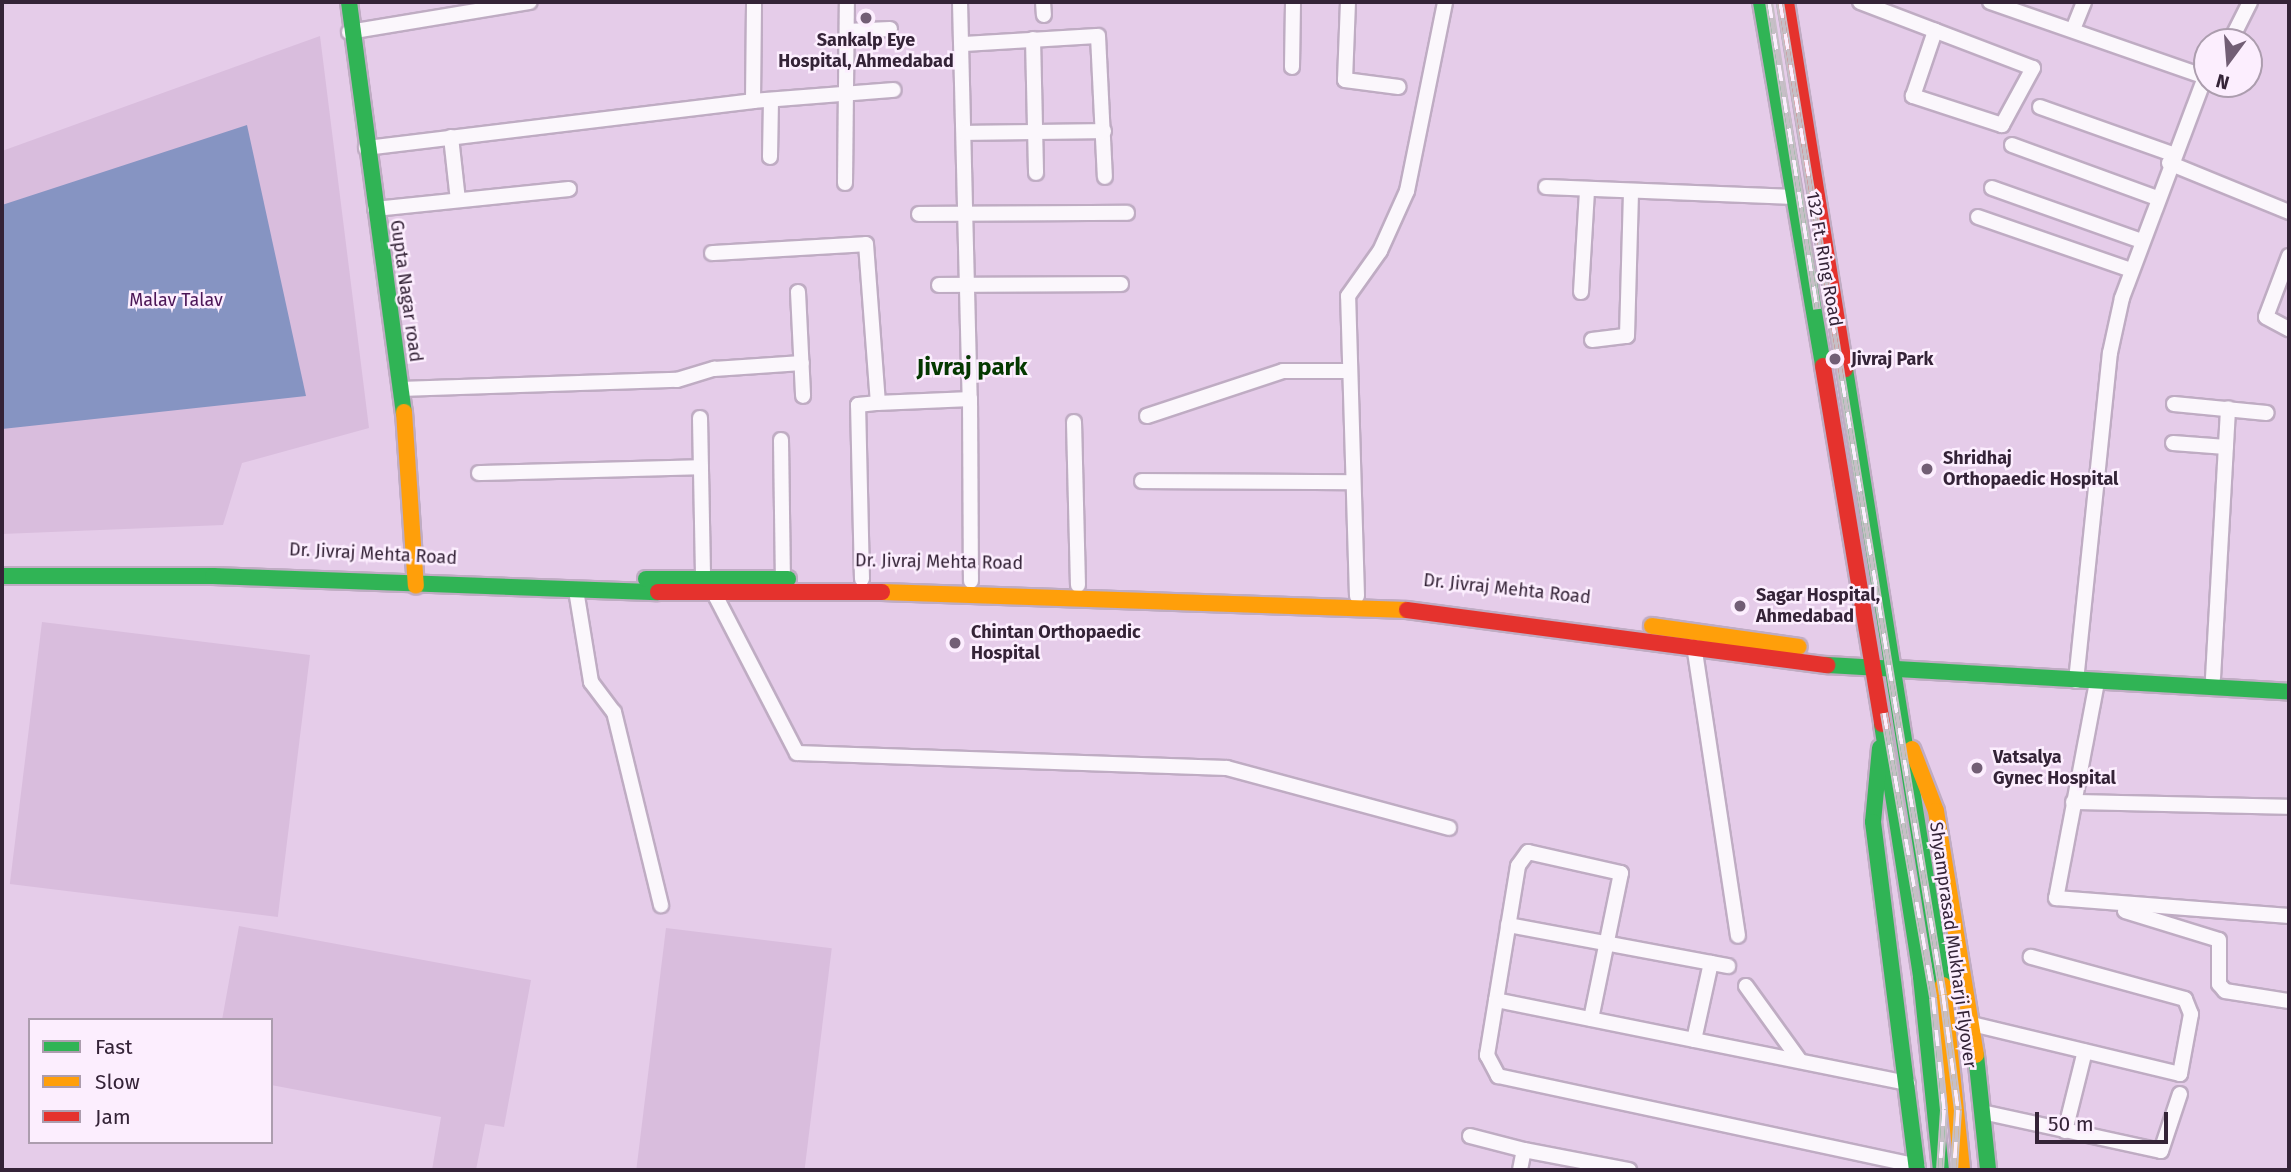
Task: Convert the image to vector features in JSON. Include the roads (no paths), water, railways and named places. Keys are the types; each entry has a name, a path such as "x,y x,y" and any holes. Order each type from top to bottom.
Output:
{"main road":[{"name":"Gupta Nagar road","path":"349,2 349,32 400,389 415,581"},
{"name":"132 Ft. Ring Road","path":"1761,2 1882,731"},
{"name":"132 Ft. Ring Road","path":"1786,2 1903,725"},
{"name":"Dr. Jivraj Mehta Road","path":"2,565 211,565 415,581 971,581 1445,599 1873,666"},
{"path":"2,576 213,576 714,593 958,592 1437,611 1873,666 1894,664 2076,675 2289,681"},
{"path":"2076,675 2097,681 2289,691"},
{"path":"1903,725 1936,811 1972,1024 1988,1170"},
{"name":"Shyamprasad Mukharji Flyover","path":"1903,725 1914,809 1942,974 1962,1170"},
{"path":"1882,731 1873,822 1917,1168"},
{"name":"Shyamprasad Mukharji Flyover","path":"1882,731 1921,977 1941,1170"}],"street":[{"path":"349,32 458,9 530,2"},
{"path":"754,2 754,101"},
{"path":"845,183 847,2"},
{"path":"960,2 968,213 971,581"},
{"path":"1292,67 1293,2"},
{"path":"1348,2 1345,80 1399,87"},
{"path":"1357,596 1347,371 1348,296 1380,251 1407,191 1445,2"},
{"path":"1860,2 1935,30 2033,68 2002,125 1913,96 1935,30"},
{"path":"1990,2 2007,3 2193,69"},
{"path":"2074,27 2084,2"},
{"path":"2237,28 2250,2"},
{"path":"847,32 890,29"},
{"path":"963,44 1091,35 1103,42 1105,177"},
{"path":"1033,39 1036,173"},
{"path":"366,148 754,101 894,90"},
{"path":"2076,675 2110,353 2131,270 2171,158 2196,98"},
{"path":"770,157 771,100"},
{"path":"2040,107 2171,158 2289,212"},
{"path":"965,133 1104,131"},
{"path":"451,138 457,200"},
{"path":"2012,145 2157,198"},
{"path":"1546,187 1794,197"},
{"path":"374,209 569,188"},
{"path":"1992,188 2142,241"},
{"path":"1581,292 1587,190"},
{"path":"1592,340 1627,336 1631,192"},
{"path":"919,214 1127,213"},
{"path":"1978,217 2131,270"},
{"path":"712,253 866,244 878,403"},
{"path":"2289,256 2266,317 2289,329"},
{"path":"939,285 1121,284"},
{"path":"798,292 803,396"},
{"path":"400,389 677,380 714,369 802,363"},
{"path":"1147,416 1283,371 1347,371"},
{"path":"862,579 858,405 970,400"},
{"path":"2174,404 2267,413"},
{"path":"2213,678 2228,408"},
{"path":"700,418 703,579"},
{"path":"1074,422 1078,585"},
{"path":"781,440 783,579"},
{"path":"2172,443 2226,447"},
{"path":"478,473 701,467"},
{"path":"1142,481 1351,482"},
{"path":"576,590 591,682 614,712 661,905"},
{"path":"714,593 797,753 1227,768 1449,828"},
{"path":"1693,645 1738,936"},
{"path":"2097,681 2056,898 2104,904 2289,916"},
{"path":"2073,802 2289,807"},
{"path":"1591,1019 1622,881 1614,867 1528,852 1518,866 1487,1055 1498,1076 1510,1082 1917,1168"},
{"path":"2104,904 2219,940 2220,988 2289,1001"},
{"path":"1508,925 1728,966"},
{"path":"1972,1024 2179,1074 2191,1007 2185,999 2031,957"},
{"path":"1694,1040 1711,963"},
{"path":"1746,986 1800,1061"},
{"path":"1496,1000 1908,1083"},
{"path":"2064,1131 2085,1051"},
{"path":"1982,1112 2161,1151 2180,1094"},
{"path":"1470,1136 1524,1150 1629,1170"},
{"path":"1520,1170 1524,1150"}],"water":[{"path":"247,125 306,396 2,429 2,205"}],"railway":[{"path":"1769,2 1817,309"},
{"path":"1780,2 1943,995 1958,1110 1954,1170"},
{"path":"1884,713 1933,998 1944,1110 1940,1170"}],"place":[{"name":"Sankalp Eye Hospital, Ahmedabad","path":"866,18"},
{"name":"Jivraj Park","path":"1835,359"},
{"name":"Shridhaj Orthopaedic Hospital","path":"1927,469"},
{"name":"Sagar Hospital, Ahmedabad","path":"1740,606"},
{"name":"Chintan Orthopaedic Hospital","path":"955,643"},
{"name":"Vatsalya Gynec Hospital","path":"1977,768"}],"district":[{"name":"Jivraj park","path":"972,368"}],"park label":[{"name":"Malav Talav","path":"176,300"}]}
